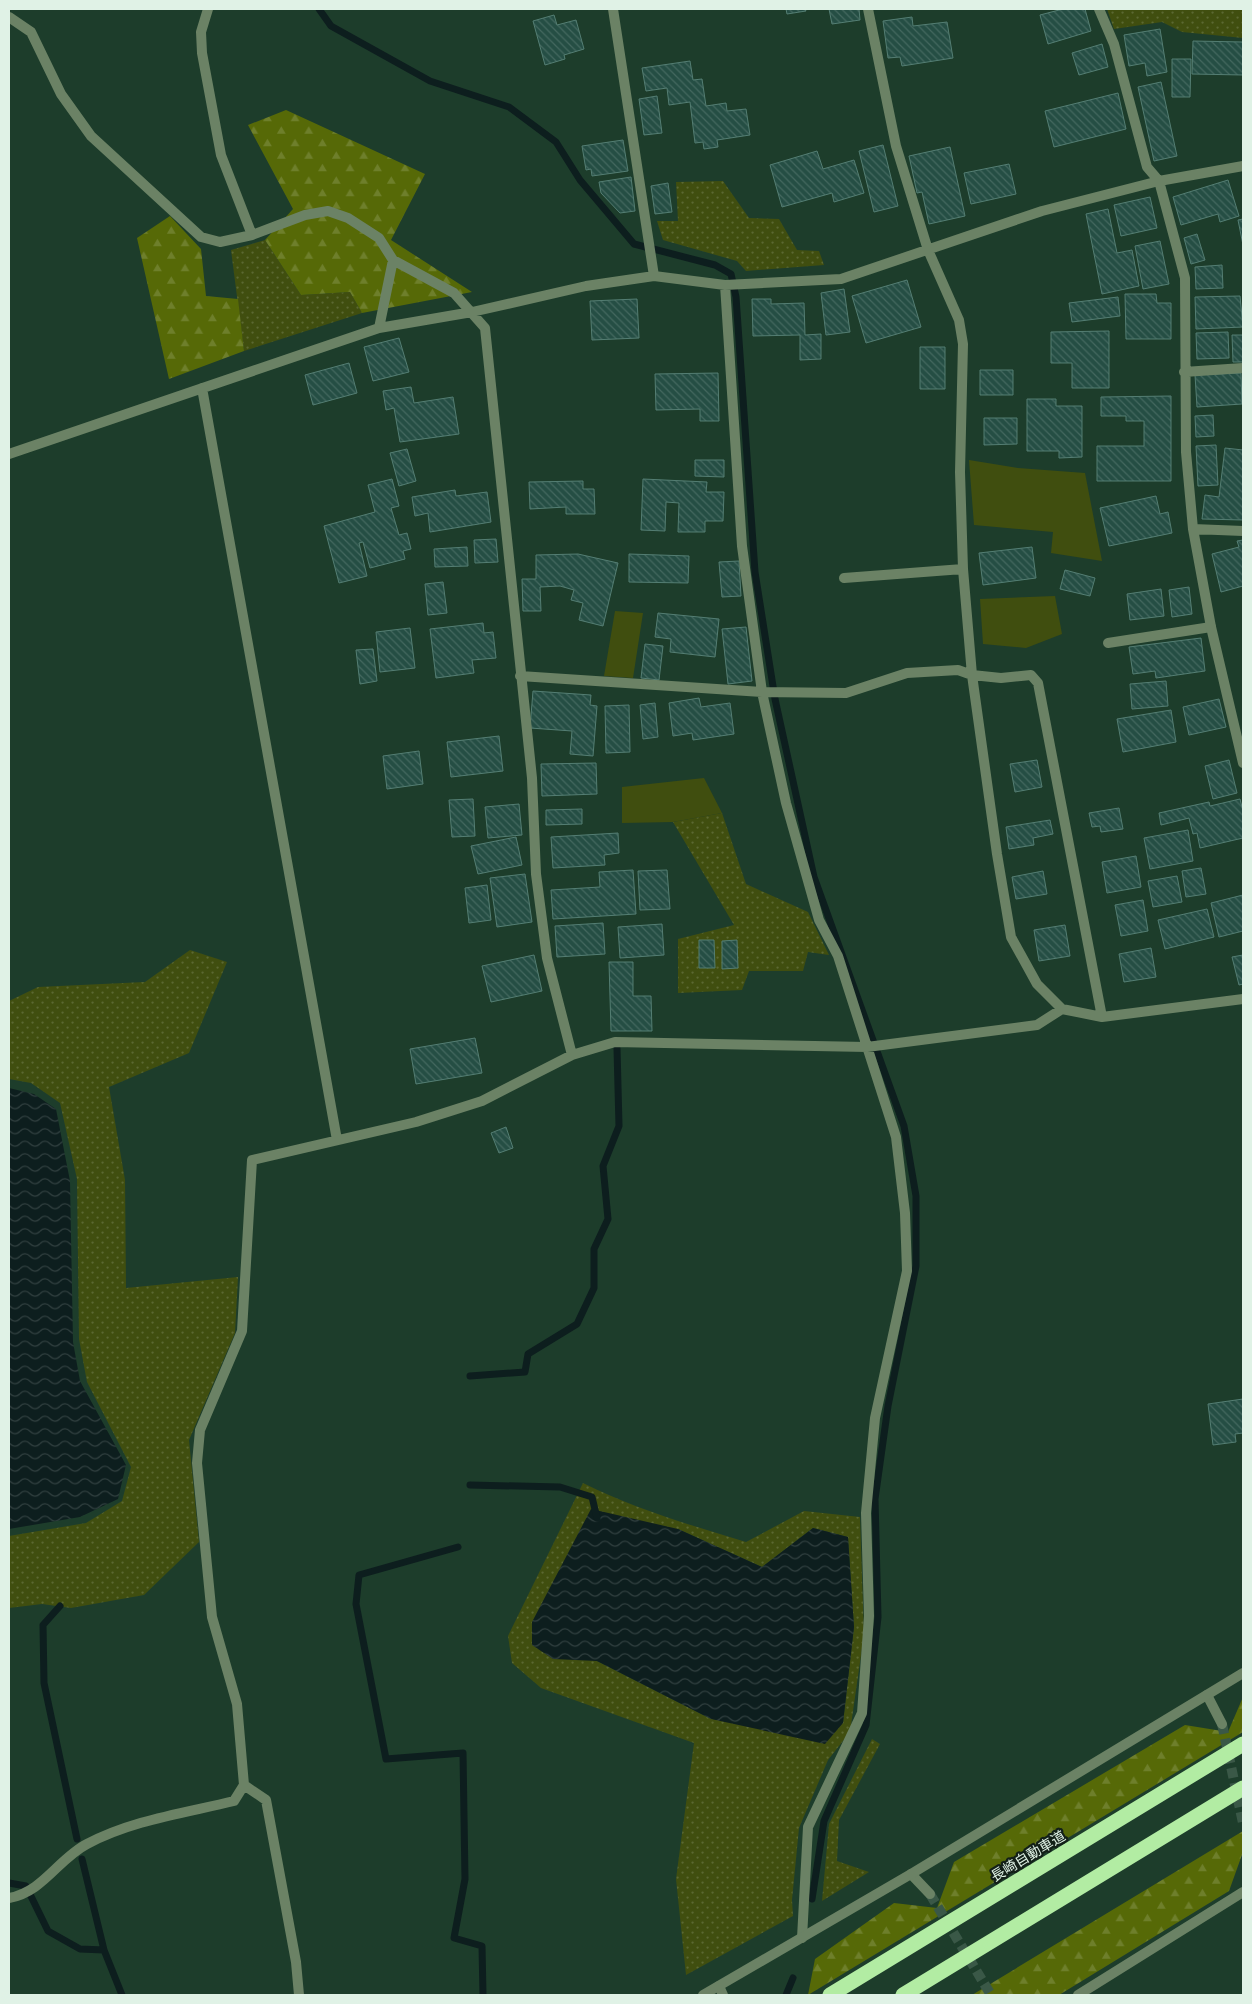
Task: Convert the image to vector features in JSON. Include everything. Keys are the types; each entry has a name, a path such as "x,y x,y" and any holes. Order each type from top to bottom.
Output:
{"highway":[{"name":"長崎自動車道","path":"830,1995 1243,1744"},
{"path":"903,1995 1243,1788"}],"street":[{"path":"208,9 201,32 202,52 221,155 252,235"},
{"path":"613,9 654,276"},
{"path":"868,9 896,146 928,250 959,320 963,344 960,472 964,569 972,675 997,854 1011,937 1037,984 1062,1009 1102,1017 1243,999"},
{"path":"1099,9 1114,44 1147,167 1159,180 1185,278 1184,372 1186,452 1194,530 1211,627 1243,763"},
{"path":"9,17 31,32 61,94 91,136 201,237 220,242 252,235 305,215 328,211 348,218 379,238 393,260 454,293 485,328 532,778 538,893 547,958 572,1055"},
{"path":"9,454 379,328 472,312 586,286 654,276 725,285 841,279 1042,211 1159,180 1243,166"},
{"path":"379,328 393,260"},
{"path":"725,285 742,546 762,692 786,803 819,920 838,956 896,1137 905,1213 907,1271 876,1418 866,1513 869,1616 862,1713 808,1827 802,1938"},
{"path":"1184,372 1243,368"},
{"path":"202,388 337,1140"},
{"path":"1194,530 1243,530"},
{"path":"844,578 964,569"},
{"path":"1108,643 1211,627"},
{"path":"520,676 762,692 846,693 907,673 958,670 972,675 1001,678 1031,676 1038,683 1102,1017"},
{"path":"9,1898 25,1894 38,1886 85,1845 128,1827 234,1801 244,1785 237,1704 212,1617 197,1463 200,1430 242,1332 252,1160 416,1122 482,1101 572,1055 615,1042 867,1047 1037,1025 1062,1009"},
{"path":"703,1995 721,1991 802,1938 1243,1673"},
{"path":"1207,1695 1222,1724"},
{"path":"244,1785 266,1800 296,1962 299,1995"},
{"path":"911,1874 930,1894"},
{"path":"1078,1995 1243,1892"}],"green space":[{"path":"1107,9 1243,9 1243,38 1182,32 1162,22 1114,29"},
{"path":"286,110 425,174 391,240 472,292 362,313 350,292 301,295 265,240 293,209 248,125"},
{"path":"723,181 749,218 779,219 797,250 819,251 824,265 746,271 737,261 663,240 657,221 678,221 676,182"},
{"path":"170,216 201,249 206,296 238,299 244,351 169,379 137,238"},
{"path":"265,240 301,295 350,292 362,313 244,351 231,250"},
{"path":"969,460 1018,468 1085,473 1102,561 1051,553 1053,532 974,525"},
{"path":"1055,596 1062,634 1026,648 983,644 980,599"},
{"path":"615,611 643,613 633,678 604,676"},
{"path":"704,778 722,813 673,822 622,823 622,787"},
{"path":"722,813 746,884 808,912 829,955 808,952 803,971 749,971 742,990 678,993 678,939 734,925 673,822"},
{"path":"190,950 227,962 189,1053 109,1087 125,1180 126,1288 238,1277 235,1333 189,1440 199,1542 144,1595 71,1608 42,1604 9,1608 9,1536 86,1523 122,1501 131,1467 87,1382 79,1339 77,1179 60,1103 31,1083 9,1079 9,1001 38,987 145,982"},
{"path":"583,1483 643,1509 746,1542 804,1511 860,1517 864,1634 850,1732 828,1760 799,1828 792,1900 793,1916 686,1975 676,1879 694,1743 541,1688 512,1663 508,1636","holes":["813,1528 848,1537 854,1627 843,1723 711,1719 597,1661 532,1645 678,1529 762,1567"]},
{"path":"1243,1697 1243,1732 808,1995 815,1959 894,1903 937,1908 954,1862 1185,1725 1228,1732"},
{"path":"872,1739 880,1744 839,1820 837,1861 869,1872 822,1901 829,1824"},
{"path":"1243,1831 1243,1852 1229,1891 1059,1995 972,1995"}],"water":[{"path":"9,1088 34,1094 56,1109 70,1181 73,1342 80,1381 126,1465 118,1499 80,1517 9,1529"},
{"path":"591,1509 678,1529 762,1567 813,1528 848,1537 854,1627 843,1723 825,1744 711,1719 597,1661 553,1659 532,1645 532,1622"}],"building":[{"path":"786,9 805,9 806,11 787,14"},
{"path":"829,9 859,9 860,20 832,24"},
{"path":"1063,9 1085,9 1091,31 1048,44 1040,15"},
{"path":"554,15 557,25 576,20 584,49 564,55 565,59 545,65 533,21"},
{"path":"912,17 913,26 947,22 953,58 902,66 900,57 888,58 883,21"},
{"path":"1160,29 1167,72 1147,76 1145,63 1129,66 1124,35"},
{"path":"1193,41 1243,42 1243,75 1192,74"},
{"path":"1102,44 1108,67 1079,75 1072,53"},
{"path":"1172,59 1191,59 1190,97 1172,97"},
{"path":"690,61 693,80 702,79 706,106 726,103 727,111 746,109 750,135 717,140 718,147 704,149 703,142 695,143 690,102 669,105 667,88 646,91 642,68"},
{"path":"1161,82 1177,156 1154,161 1138,87"},
{"path":"1118,93 1126,129 1054,147 1045,111"},
{"path":"657,96 662,133 644,135 639,99"},
{"path":"623,140 628,171 592,176 591,169 586,170 582,146"},
{"path":"883,145 898,206 874,212 859,151"},
{"path":"950,147 965,216 929,224 922,192 917,193 909,156"},
{"path":"817,151 823,169 854,160 864,193 834,202 832,193 782,207 770,165"},
{"path":"1009,164 1016,194 971,204 964,173"},
{"path":"631,177 635,211 620,213 601,193 599,182"},
{"path":"1228,180 1239,216 1220,222 1218,214 1181,225 1173,197"},
{"path":"668,183 672,212 655,214 651,186"},
{"path":"1150,197 1157,228 1121,236 1114,205"},
{"path":"1108,209 1117,253 1132,250 1139,286 1102,294 1086,214"},
{"path":"1243,219 1243,245 1238,220"},
{"path":"1197,234 1205,260 1191,264 1184,238"},
{"path":"1160,241 1169,284 1143,289 1135,246"},
{"path":"1222,265 1223,288 1196,289 1195,267"},
{"path":"907,280 921,327 866,343 852,296"},
{"path":"844,289 850,332 826,335 821,293"},
{"path":"1125,294 1156,294 1157,303 1171,303 1171,339 1126,339"},
{"path":"1240,296 1243,327 1196,329 1195,297"},
{"path":"1118,297 1120,316 1072,322 1069,303"},
{"path":"637,299 639,338 592,340 590,301"},
{"path":"752,299 771,299 771,304 804,303 805,335 821,334 821,359 800,360 800,335 753,336"},
{"path":"1109,331 1109,388 1072,388 1072,363 1051,363 1051,332"},
{"path":"1228,332 1229,358 1197,359 1196,333"},
{"path":"1232,335 1243,335 1243,362 1233,362"},
{"path":"399,338 409,372 373,381 364,347"},
{"path":"920,347 945,347 945,389 920,389"},
{"path":"349,363 357,393 313,405 305,375"},
{"path":"980,370 1013,370 1013,395 980,395"},
{"path":"718,373 719,421 700,421 700,409 656,410 655,374"},
{"path":"1241,373 1242,404 1197,407 1195,375"},
{"path":"411,387 414,403 453,397 459,434 400,442 394,408 386,410 383,391"},
{"path":"1171,396 1171,481 1097,481 1097,446 1144,446 1144,421 1126,421 1126,416 1101,416 1101,397"},
{"path":"1027,399 1056,399 1056,406 1082,406 1082,457 1059,458 1059,451 1027,451"},
{"path":"1213,415 1214,436 1196,437 1195,416"},
{"path":"984,418 1017,418 1017,444 984,445"},
{"path":"1216,445 1218,485 1198,486 1196,446"},
{"path":"1225,448 1243,450 1243,520 1202,519 1205,495 1219,497"},
{"path":"407,449 416,481 399,486 390,453"},
{"path":"695,460 724,460 724,477 695,476"},
{"path":"392,479 399,506 391,508 399,535 407,533 411,549 403,551 405,559 370,568 363,542 359,543 367,576 339,583 324,526 375,512 368,485"},
{"path":"643,479 707,482 706,492 724,492 723,521 705,521 705,532 678,532 679,503 666,502 665,531 641,530"},
{"path":"583,481 583,489 594,489 595,514 566,514 566,507 530,509 529,482"},
{"path":"455,490 456,496 487,492 491,522 430,532 428,513 415,516 412,497"},
{"path":"1156,496 1160,514 1168,512 1172,533 1109,546 1100,508"},
{"path":"496,539 498,562 475,563 474,540"},
{"path":"1243,540 1243,586 1221,592 1212,554 1239,547 1237,541"},
{"path":"467,547 468,566 435,567 434,549"},
{"path":"1032,547 1036,578 983,585 979,553"},
{"path":"578,554 618,563 603,626 579,620 583,603 571,600 574,590 560,586 540,587 541,611 523,611 522,579 536,579 536,555"},
{"path":"629,554 689,556 688,583 629,582"},
{"path":"739,561 741,596 722,597 719,562"},
{"path":"1065,570 1095,578 1090,596 1060,589"},
{"path":"443,582 447,613 428,615 425,584"},
{"path":"1189,587 1192,614 1172,617 1169,590"},
{"path":"1161,589 1164,616 1130,620 1127,594"},
{"path":"658,613 719,619 715,657 670,652 671,639 655,637"},
{"path":"483,623 484,633 493,632 496,658 472,660 474,673 436,678 430,629"},
{"path":"746,627 752,681 728,684 722,629"},
{"path":"410,628 415,668 380,672 376,632"},
{"path":"1201,638 1205,671 1156,678 1155,671 1133,674 1129,647"},
{"path":"645,644 663,646 659,680 641,678"},
{"path":"373,649 377,681 360,684 356,650"},
{"path":"1166,681 1168,706 1132,709 1130,684"},
{"path":"533,691 591,695 590,705 597,706 593,756 570,754 572,731 530,728"},
{"path":"699,698 701,707 730,703 734,734 693,740 692,733 673,736 669,703"},
{"path":"1219,699 1226,727 1189,735 1183,707"},
{"path":"655,703 658,737 643,739 640,705"},
{"path":"629,705 630,752 606,753 605,706"},
{"path":"1171,710 1176,742 1123,752 1117,719"},
{"path":"499,736 503,771 451,777 447,742"},
{"path":"419,751 423,784 387,789 383,756"},
{"path":"1037,760 1042,787 1015,792 1010,764"},
{"path":"1229,760 1237,793 1213,799 1205,766"},
{"path":"596,763 597,794 542,796 541,764"},
{"path":"473,799 475,836 452,837 449,800"},
{"path":"1240,799 1243,811 1243,838 1200,848 1197,833 1193,834 1189,818 1161,825 1159,813 1209,802 1210,806"},
{"path":"519,804 522,835 488,838 485,807"},
{"path":"1119,808 1123,829 1101,832 1100,826 1092,827 1089,813"},
{"path":"582,809 582,824 546,825 546,810"},
{"path":"1050,820 1053,834 1033,838 1034,845 1009,849 1006,827"},
{"path":"1188,830 1193,861 1150,869 1144,838"},
{"path":"618,833 619,853 604,855 605,865 553,868 551,837"},
{"path":"516,837 522,865 478,874 471,846"},
{"path":"1136,856 1141,887 1107,893 1102,862"},
{"path":"1201,868 1206,894 1186,897 1182,871"},
{"path":"633,870 636,914 553,919 551,890 600,887 599,872"},
{"path":"667,870 670,909 640,910 638,871"},
{"path":"1043,871 1047,894 1016,899 1012,877"},
{"path":"525,874 532,922 497,927 490,878"},
{"path":"1177,876 1182,902 1153,907 1148,881"},
{"path":"487,885 491,920 469,923 465,888"},
{"path":"1243,895 1243,931 1219,937 1211,903"},
{"path":"1143,900 1148,931 1121,936 1115,905"},
{"path":"1207,909 1214,937 1165,949 1158,920"},
{"path":"603,923 605,954 557,957 555,926"},
{"path":"662,924 664,955 620,958 618,927"},
{"path":"1065,925 1070,956 1039,961 1034,930"},
{"path":"699,940 714,940 715,968 699,968"},
{"path":"737,940 738,968 722,969 722,941"},
{"path":"1151,948 1156,977 1124,982 1119,954"},
{"path":"534,955 542,991 491,1002 482,966"},
{"path":"1243,955 1243,984 1239,985 1232,957"},
{"path":"609,962 633,962 633,996 651,996 652,1031 611,1031"},
{"path":"475,1038 482,1073 416,1084 410,1049"},
{"path":"506,1127 513,1148 499,1153 491,1133"},
{"path":"1243,1399 1243,1433 1235,1434 1236,1442 1213,1445 1208,1404"}],"waterway":[{"path":"319,9 331,26 430,81 509,107 556,142 580,180 634,244 715,265 731,274 736,297 755,572 775,699 814,877 904,1126 916,1196 916,1266 888,1406 875,1499 878,1617 866,1725 824,1821 812,1899"},
{"path":"470,1376 525,1372 528,1354 577,1324 594,1288 594,1249 608,1219 603,1166 619,1126 617,1048"},
{"path":"470,1485 560,1487 592,1497 597,1518"},
{"path":"458,1547 359,1575 356,1604 386,1759 463,1753 465,1879 454,1938 482,1946 483,1995"},
{"path":"60,1606 43,1625 44,1683 77,1839"},
{"path":"82,1859 104,1950 122,1995"},
{"path":"9,1883 26,1886 48,1931 80,1949 104,1950"},
{"path":"786,1995 793,1978"}],"tunnel":[{"path":"1222,1724 1243,1823"},
{"path":"930,1894 991,1995"}]}
